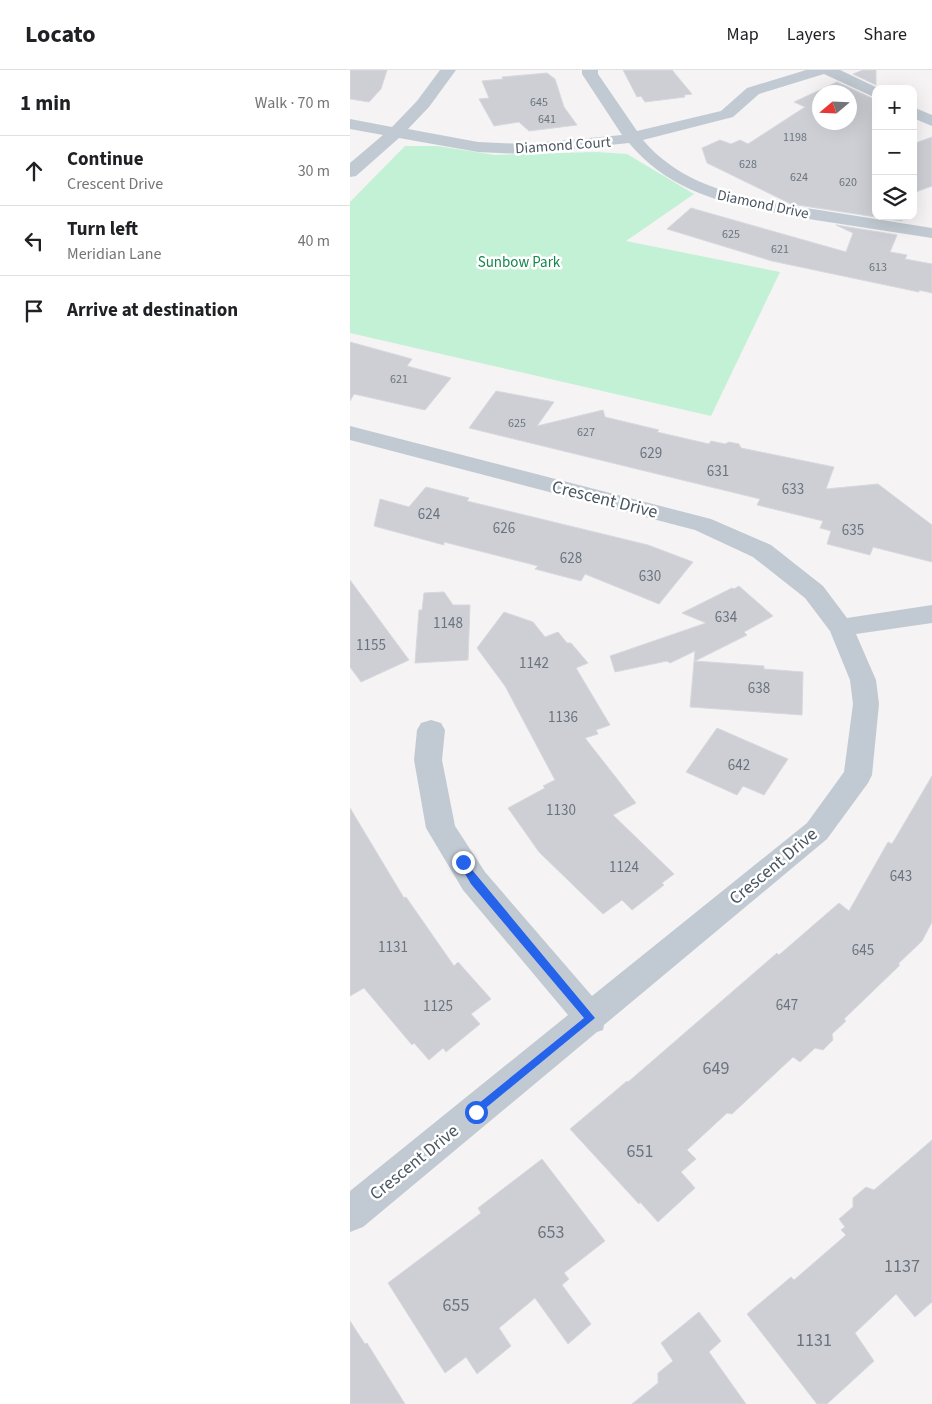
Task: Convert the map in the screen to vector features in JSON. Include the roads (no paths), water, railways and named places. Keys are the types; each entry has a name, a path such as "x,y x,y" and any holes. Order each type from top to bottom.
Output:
{"street":[{"path":"350,172 397,131 423,104 448,70"},
{"name":"Diamond Drive","path":"590,70 590,74 632,137 647,155 676,176 714,194 756,205 932,233"},
{"name":"Diamond Court","path":"350,124 478,147 523,149 618,141 727,114 753,91 822,70"},
{"path":"828,70 872,92"},
{"path":"917,114 932,121"},
{"name":"Crescent Drive","path":"350,433 703,524 762,551 814,592 841,628 863,680 866,704 858,775 817,831 350,1214"},
{"path":"841,628 914,615 932,614"},
{"path":"432,730 428,760 441,828 474,881 591,1018"}],"park label":[{"name":"Sunbow Park","path":"519,262"}]}
